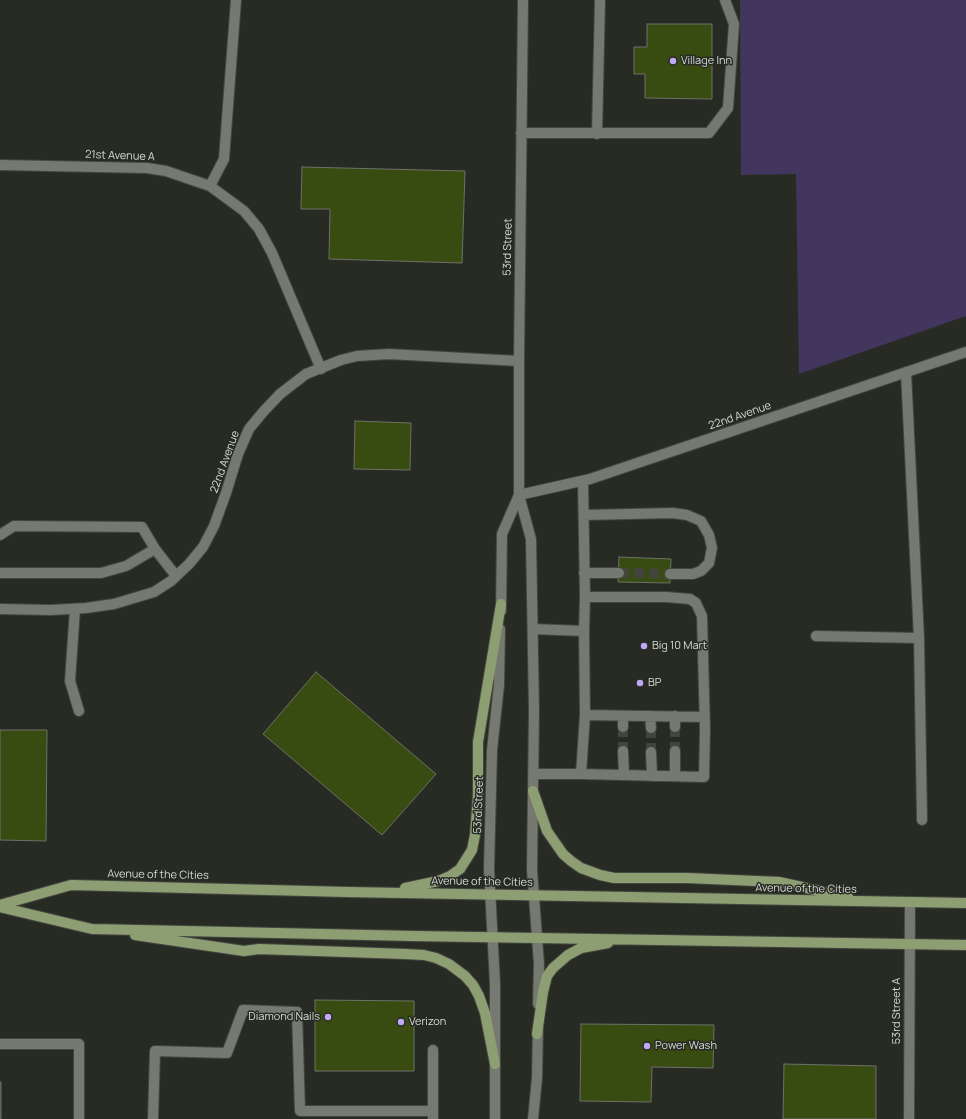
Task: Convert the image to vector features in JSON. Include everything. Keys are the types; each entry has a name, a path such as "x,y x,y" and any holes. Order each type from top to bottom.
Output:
{"main road":[{"path":"385,892 438,881 460,869 472,850 475,836 478,795 478,742 501,604"},
{"path":"533,791 547,832 563,854 581,868 600,875 614,878 687,878 779,882 872,902"},
{"name":"Avenue of the Cities","path":"0,906 71,885 966,903"},
{"name":"Avenue of the Cities","path":"0,906 92,929 966,945"},
{"path":"92,929 244,951 259,949 405,954 424,955 436,958 449,964 465,976 473,985 485,1013 495,1064"},
{"path":"537,1034 543,992 547,976 553,968 568,955 581,948 630,939"}],"street":[{"path":"210,186 224,159 236,0"},
{"name":"53rd Street","path":"523,0 518,361 519,495 531,539 533,629 532,870 538,964 537,1078 533,1119"},
{"path":"597,134 600,0"},
{"path":"521,133 709,133 728,108 734,24 725,0"},
{"name":"21st Avenue A","path":"0,165 147,168 166,171 210,186 244,211 260,229 272,253 321,369"},
{"name":"22nd Avenue","path":"519,495 583,481 966,352"},
{"name":"22nd Avenue","path":"0,609 75,609 114,604 154,592 176,576 189,564 203,547 214,526 238,454 249,429 280,394 306,374 341,360 357,356 389,354 518,361"},
{"path":"906,372 919,638 922,820"},
{"path":"582,774 585,597 583,481"},
{"name":"53rd Street","path":"494,1119 495,984 489,869 492,750 498,685 502,534 519,495"},
{"path":"584,515 673,513 687,515 701,521 709,535 712,548 709,563 701,571 693,574 670,574"},
{"path":"0,535 14,526 142,527 155,549 176,576"},
{"path":"0,573 101,573 126,566 155,549"},
{"path":"584,573 619,573"},
{"path":"533,774 704,777 702,616 696,603 690,599 666,597 585,597"},
{"path":"75,609 70,681 79,711"},
{"path":"533,629 584,631"},
{"path":"816,636 919,638"},
{"path":"584,715 704,717"},
{"path":"623,716 623,727"},
{"path":"650,716 651,728"},
{"path":"675,716 675,727"},
{"path":"623,751 624,775"},
{"path":"675,751 675,776"},
{"path":"651,752 652,776"},
{"name":"53rd Street A","path":"909,1119 910,902"},
{"path":"153,1119 155,1051 227,1053 243,1010 297,1012 300,1111 433,1115 433,1050"},
{"path":"0,1044 78,1044 79,1119"}],"shaded area":[{"path":"740,0 966,0 966,316 799,374 796,174 741,175"}],"building":[{"name":"Village Inn","path":"647,24 712,24 712,99 645,98 645,74 634,74 634,47 647,47"},
{"path":"302,167 465,171 462,263 329,259 330,209 301,209"},
{"path":"355,421 411,423 410,470 354,469"},
{"path":"619,557 671,559 670,583 618,582"},
{"path":"316,672 436,774 382,835 263,734"},
{"path":"0,730 47,730 46,841 0,840"},
{"path":"315,1000 414,1001 414,1071 315,1071"},
{"name":"Power Wash","path":"581,1024 714,1025 713,1068 652,1067 651,1102 580,1101"},
{"path":"784,1064 876,1066 876,1119 783,1119"},
{"path":"1,1082 1,1119 0,1119"}],"tunnel":[{"path":"619,573 670,574"},
{"path":"623,727 623,751"},
{"path":"675,727 675,751"},
{"path":"651,728 651,752"}],"place":[{"name":"Village Inn","path":"673,61"},
{"name":"Big 10 Mart","path":"644,646"},
{"name":"BP","path":"640,683"},
{"name":"Diamond Nails","path":"328,1017"},
{"name":"Verizon","path":"401,1022"},
{"name":"Power Wash","path":"647,1046"}]}
